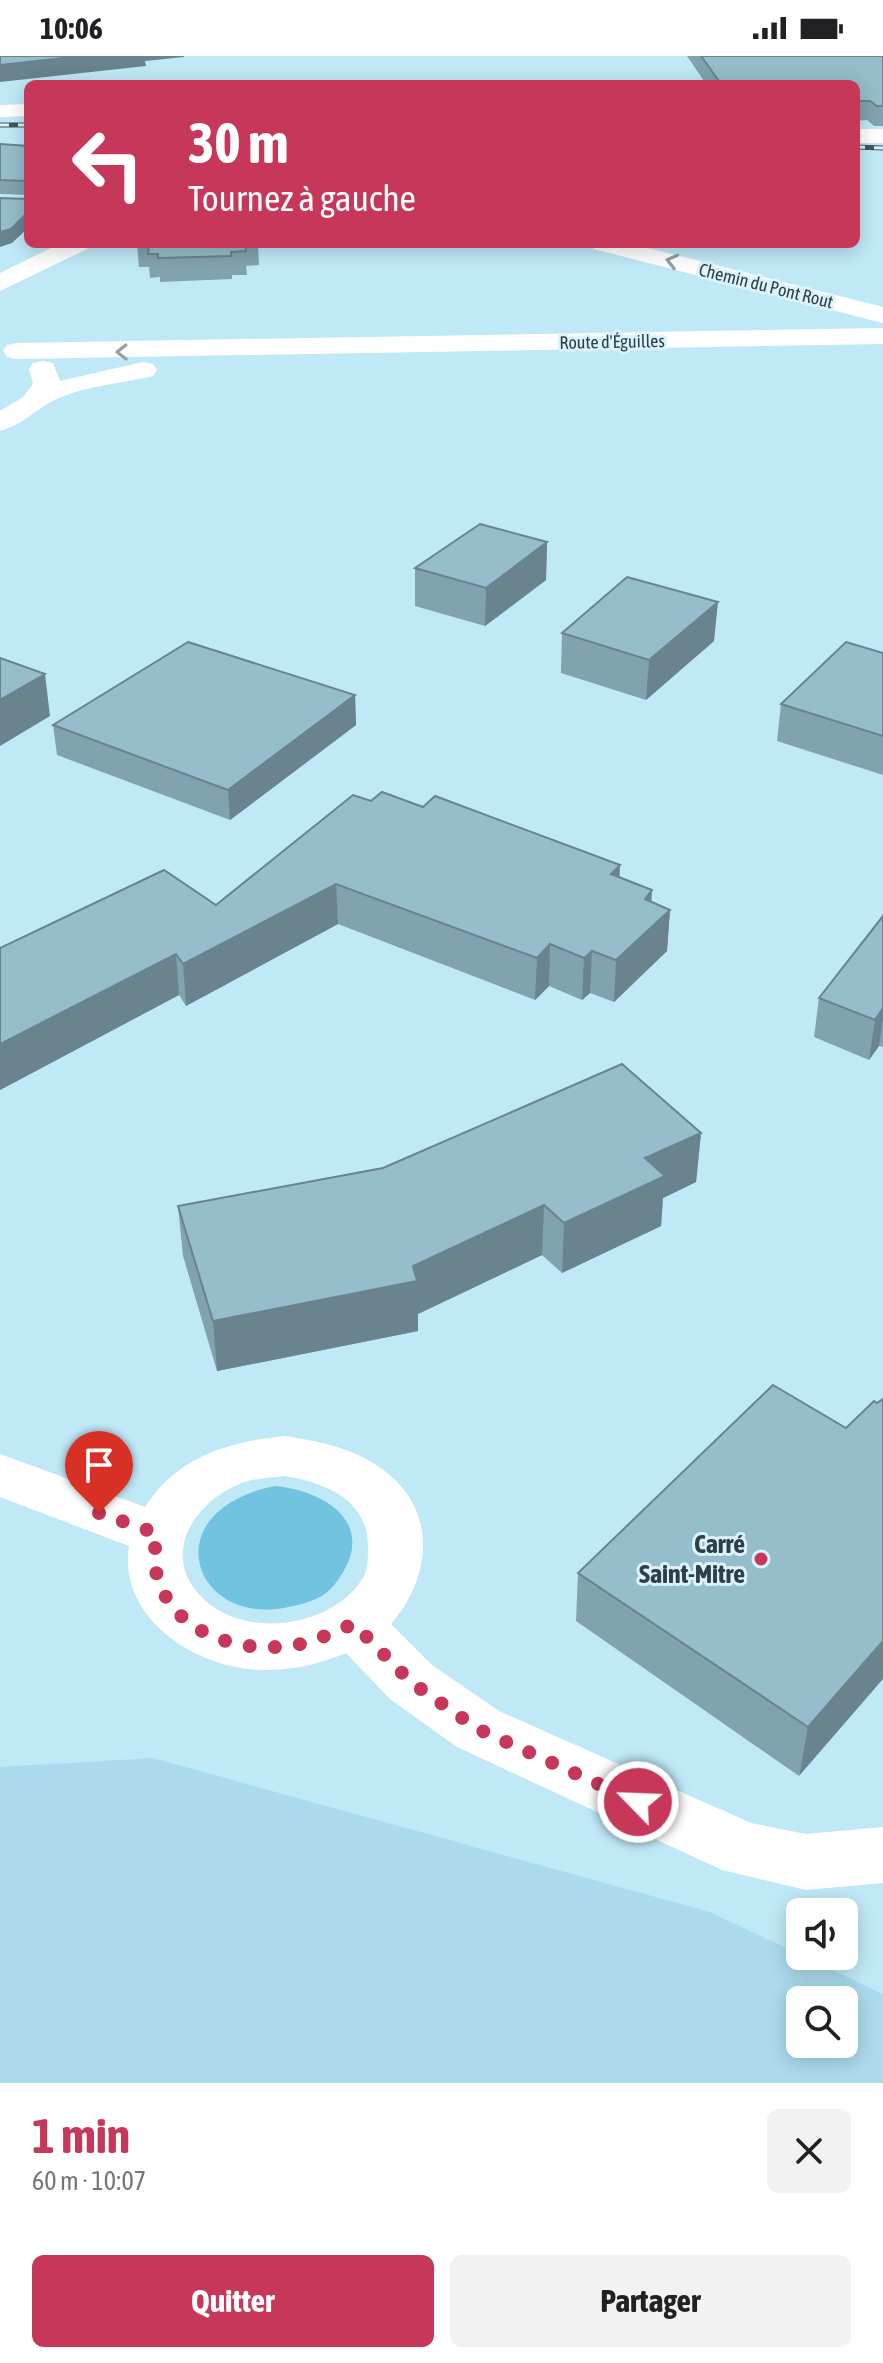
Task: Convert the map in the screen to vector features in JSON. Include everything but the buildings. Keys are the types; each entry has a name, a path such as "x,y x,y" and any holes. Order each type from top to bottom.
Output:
{"street":[{"path":"0,102 24,102"},
{"path":"0,111 24,110"},
{"path":"860,136 883,136"},
{"path":"0,283 70,248"},
{"name":"Chemin du Pont Rout","path":"619,248 883,315"},
{"name":"Route d'Éguilles","path":"8,348 340,348 883,336"},
{"path":"8,348 35,360 45,371 47,384 41,397"},
{"name":"Route d'Éguilles","path":"0,422 23,412 41,397 92,380 166,366 340,348"},
{"path":"285,1456 323,1461 345,1471 381,1499 396,1529 396,1560 387,1590 354,1624 297,1645 261,1647 226,1642 196,1628 172,1607 158,1582 156,1533 180,1498 209,1474 245,1461 285,1456"},
{"path":"0,1475 156,1533"},
{"path":"354,1624 411,1682 478,1729 744,1850 806,1862 883,1855"}],"shaded area":[{"path":"275,1486 315,1496 343,1516 350,1530 352,1546 347,1564 327,1592 299,1605 259,1609 231,1602 211,1586 200,1565 200,1542 211,1519 236,1499"},
{"path":"153,1758 710,1912 786,1948 786,1970 832,1970 883,1994 883,2083 0,2083 0,1767"}],"railway":[{"path":"0,125 24,125"},
{"path":"860,147 883,148"}],"place":[{"name":"Carré Saint-Mitre","path":"761,1559"}],"route":[{"path":"99,1513 156,1533 158,1582 172,1607 196,1628 226,1642 261,1647 297,1645 354,1624 411,1682 478,1729 638,1802"}]}
